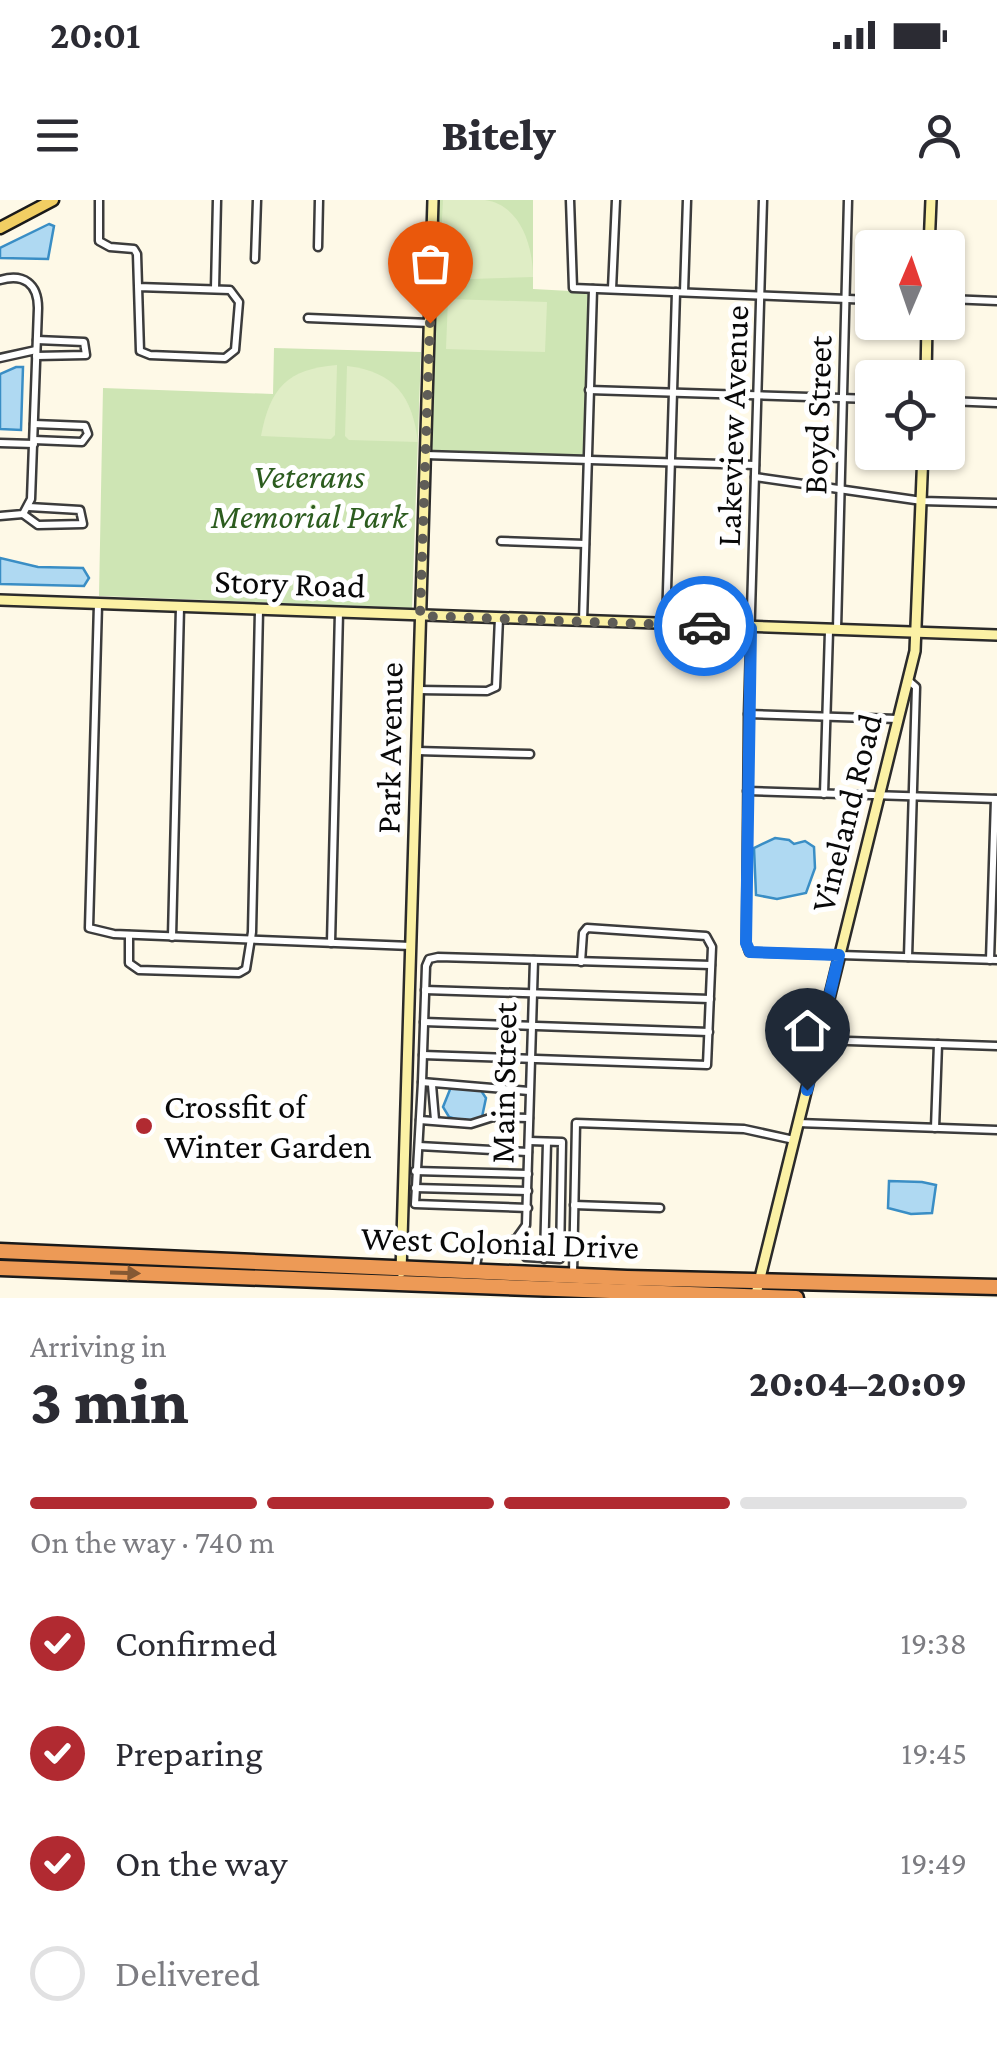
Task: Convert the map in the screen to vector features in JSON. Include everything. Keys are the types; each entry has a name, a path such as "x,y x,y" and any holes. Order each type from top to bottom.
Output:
{"highway":[{"name":"West Colonial Drive","path":"0,1251 626,1278 997,1288"},
{"path":"8,1268 51,1262 62,1254"},
{"path":"58,1270 70,1260 102,1255"},
{"path":"244,1278 271,1272 282,1264"},
{"name":"West Colonial Drive","path":"8,1268 244,1278 401,1290 516,1289 796,1298"},
{"path":"516,1289 563,1284 573,1275"},
{"path":"566,1291 578,1281 626,1278"}],"main road":[{"path":"0,228 53,200"}],"street":[{"path":"98,200 99,241 110,247 134,250 138,260 138,287 138,344 144,354 225,358 236,350 238,302 230,290 138,287"},
{"path":"215,288 217,200"},
{"path":"255,259 256,200"},
{"path":"318,247 319,200"},
{"name":"Park Avenue","path":"401,1290 433,200"},
{"path":"570,200 573,288 855,299"},
{"path":"612,290 616,200"},
{"path":"666,624 673,393 687,200"},
{"name":"Lakeview Avenue","path":"763,200 744,932 750,952 839,955"},
{"name":"Boyd Street","path":"824,794 844,398 848,200"},
{"path":"930,230 931,200"},
{"path":"0,280 22,278 38,292 34,442 29,507 23,514"},
{"path":"583,621 593,288"},
{"path":"965,300 997,301"},
{"path":"308,318 430,323"},
{"path":"0,358 36,353 86,355 84,342 37,340"},
{"path":"589,390 855,398"},
{"path":"965,402 997,403"},
{"path":"0,443 87,439 88,431 83,426 34,424"},
{"path":"426,455 755,465"},
{"path":"917,632 923,470"},
{"path":"755,478 922,502 997,504"},
{"path":"0,516 23,514 38,524 83,524 80,510 29,507"},
{"path":"501,541 585,544"},
{"name":"Story Road","path":"0,600 997,635"},
{"path":"98,604 89,928 172,937 412,946"},
{"path":"172,937 180,606"},
{"path":"129,934 129,964 139,970 244,972 248,964 259,610"},
{"path":"331,943 339,612"},
{"path":"418,690 488,691 496,687 499,618"},
{"name":"Vineland Road","path":"756,1297 917,632"},
{"path":"908,680 916,687 908,957"},
{"path":"748,714 898,719"},
{"path":"417,751 530,754"},
{"path":"747,791 996,799 994,960 839,955"},
{"path":"423,1055 707,1065 712,947 706,936 587,928 581,962"},
{"path":"528,1208 415,1204 426,966 433,958 711,965"},
{"name":"Main Street","path":"522,1234 528,1208 534,960"},
{"path":"425,990 710,999"},
{"path":"424,1022 708,1032"},
{"path":"819,1040 997,1046"},
{"path":"935,1128 938,1044"},
{"path":"422,1082 530,1091"},
{"path":"432,1085 435,1120"},
{"path":"420,1120 471,1124 493,1117 529,1118"},
{"path":"798,1122 997,1130"},
{"path":"573,1275 576,1123 744,1130 794,1140"},
{"path":"475,1272 479,1250 522,1234 526,1257 560,1260 562,1142 529,1141"},
{"path":"544,1259 546,1142"},
{"path":"419,1146 528,1152"},
{"path":"416,1171 528,1174"},
{"path":"415,1188 528,1191"},
{"path":"574,1206 660,1208"}],"green space":[{"path":"437,200 533,200 533,289 589,292 584,457 430,452"},
{"path":"443,200 485,200 508,210 527,241 533,277 439,280"},
{"path":"448,299 547,302 545,352 446,349"},
{"name":"Veterans Memorial Park","path":"274,348 421,352 412,608 99,596 103,388 273,394"},
{"path":"337,365 335,435 331,439 261,436 270,405 284,384 305,371"},
{"path":"347,366 378,374 398,389 411,412 418,442 349,440 345,436"}],"water":[{"path":"49,224 54,226 48,259 0,258 0,248"},
{"path":"23,367 21,430 0,429 0,374"},
{"path":"0,558 38,567 83,568 89,578 84,586 0,584"},
{"path":"775,838 794,844 805,841 814,847 815,868 806,893 777,899 756,895 754,848"},
{"path":"451,1087 480,1089 486,1098 482,1117 467,1122 449,1117 443,1107"},
{"path":"889,1181 936,1185 932,1213 911,1214 888,1208"}],"way so far":[{"path":"430,323 420,616 704,626"}],"place":[{"name":"Crossfit of Winter Garden","path":"144,1126"}],"route":[{"path":"704,626 751,628 746,943 750,952 839,955 807,1090"}]}
